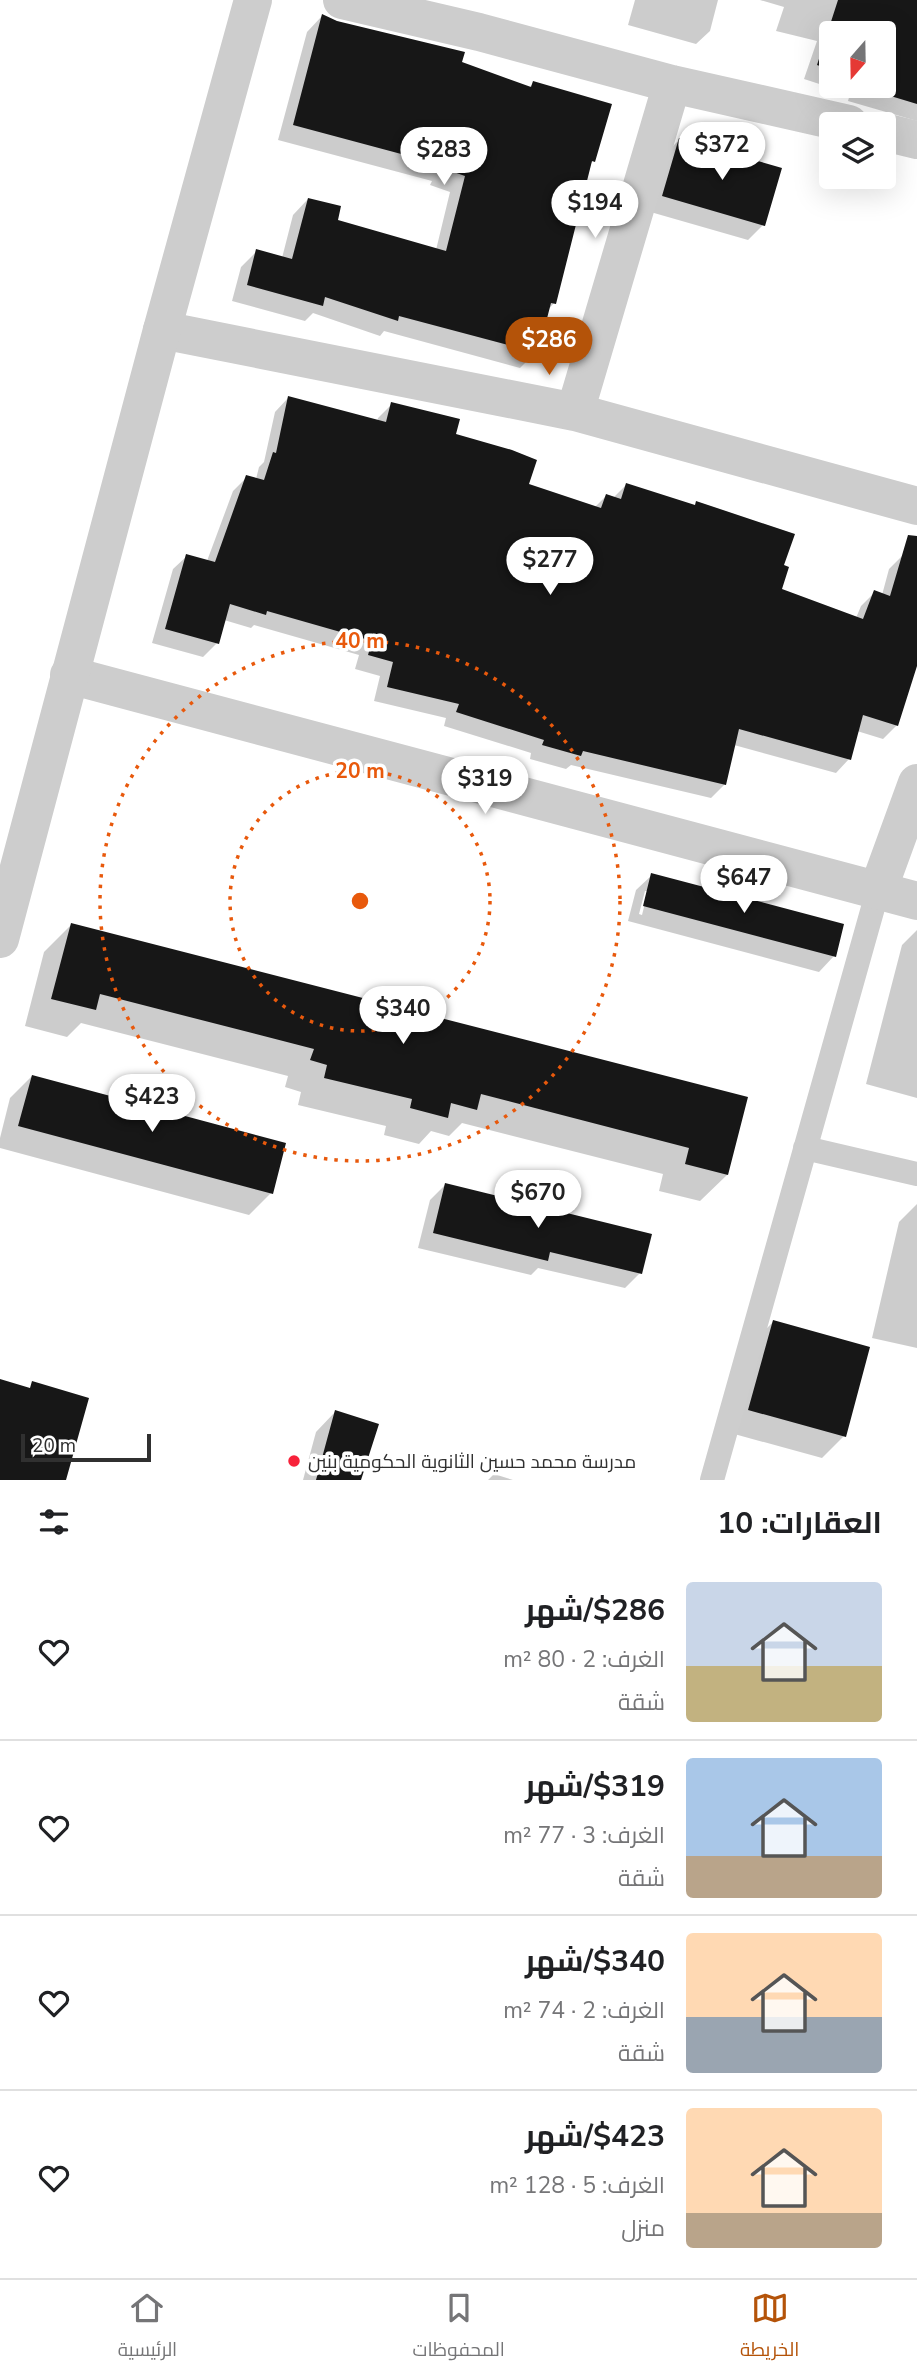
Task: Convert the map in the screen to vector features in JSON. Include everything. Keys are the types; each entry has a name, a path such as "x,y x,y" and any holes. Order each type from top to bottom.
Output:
{"street":[{"path":"0,939 253,0"},
{"path":"342,0 480,32 672,84 819,117"},
{"path":"575,412 672,84"},
{"path":"896,135 917,140"},
{"path":"162,330 575,412 917,506"},
{"path":"69,675 917,901"},
{"path":"878,890 917,783"}],"lane":[{"path":"712,1480 878,890"},
{"path":"805,1148 917,1174"}],"building":[{"path":"838,0 917,0 917,104 896,98 896,21 831,21"},
{"path":"322,14 337,21 465,52 462,62 531,87 533,81 612,104 595,162 592,161 556,304 551,303 538,353 399,316 398,321 325,297 323,306 247,285 256,249 292,259 308,198 341,206 338,220 446,251 465,176 445,169 446,166 293,125"},
{"path":"679,138 782,168 765,226 662,196"},
{"path":"288,396 386,422 391,402 460,419 456,434 537,460 529,484 601,508 606,494 621,499 626,483 695,505 696,501 795,534 784,565 789,567 782,589 863,619 874,590 890,596 908,535 917,536 917,666 898,726 863,715 851,760 739,729 726,785 583,751 581,756 542,745 544,740 456,712 459,704 387,687 393,662 368,655 372,641 267,611 266,615 230,604 219,644 165,629 186,554 215,562 246,475 264,480 273,452 276,453"},
{"path":"651,873 844,924 836,957 643,906"},
{"path":"71,923 748,1097 728,1175 685,1164 689,1148 481,1094 477,1110 451,1103 448,1118 410,1108 412,1099 324,1078 327,1065 310,1060 314,1049 100,994 96,1010 51,999"},
{"path":"32,1075 286,1143 273,1194 18,1126"},
{"path":"445,1183 652,1234 642,1274 550,1252 548,1261 433,1233"},
{"path":"773,1320 870,1347 846,1437 748,1410"},
{"path":"0,1379 30,1388 32,1381 89,1398 66,1480 0,1480"},
{"path":"335,1410 379,1424 361,1480 316,1480"}],"place":[{"name":"مدرسة محمد حسين الثانوية الحكومية بنين","path":"294,1461"}]}
